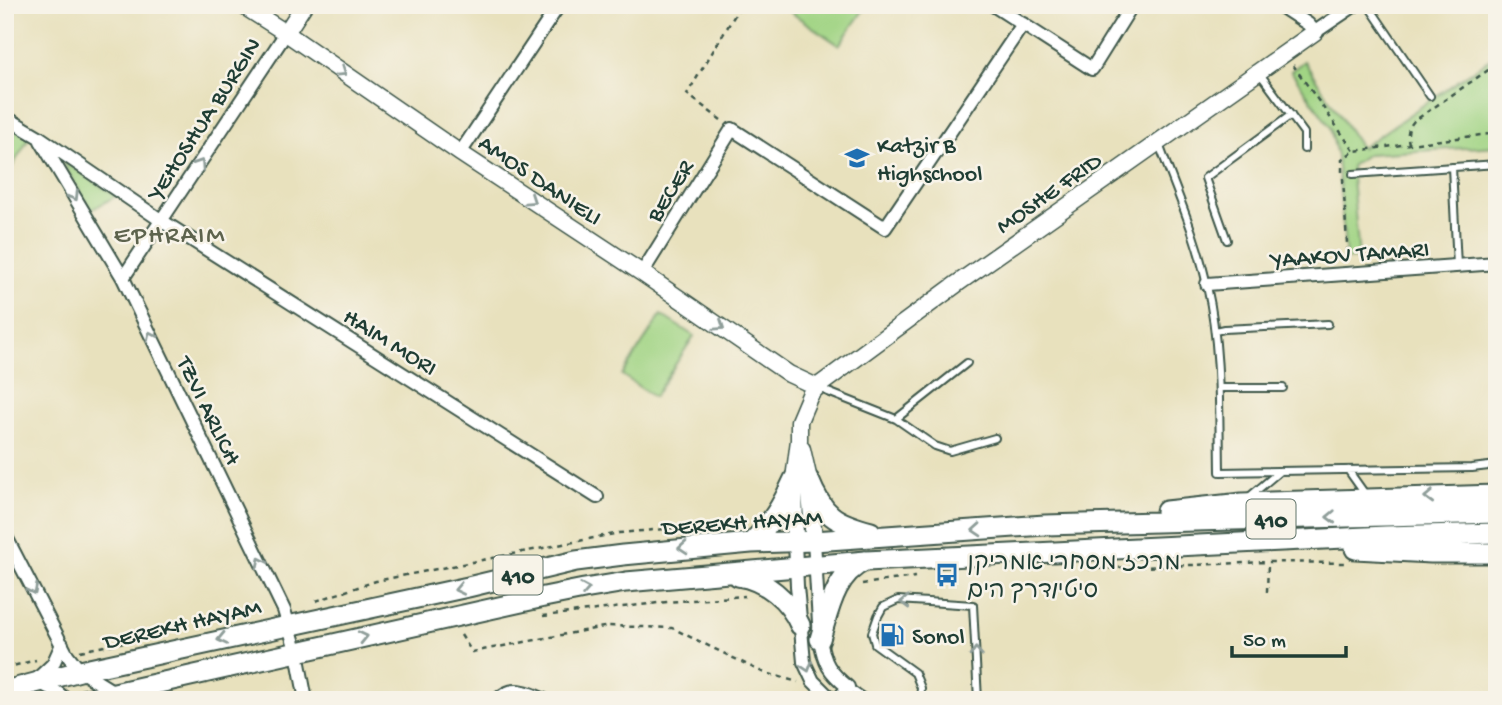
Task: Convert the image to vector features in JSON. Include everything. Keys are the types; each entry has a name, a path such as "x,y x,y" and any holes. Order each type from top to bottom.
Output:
{"main road":[{"path":"751,543 764,531 802,480 836,520 885,536"},
{"path":"1045,525 1242,503 1497,495"},
{"name":"DEREKH HAYAM","path":"5,691 80,671 576,561 671,549 1045,525 1497,513"},
{"name":"DEREKH HAYAM","path":"83,700 625,582 866,561 1497,533"},
{"path":"1246,543 1431,553 1497,553"},
{"path":"820,639 831,602 840,584 856,565 866,561"},
{"path":"727,573 746,577 767,587 791,609 800,625"}],"street":[{"name":"AMOS DANIELI","path":"242,5 789,374 817,387"},
{"name":"YEHOSHUA BURGIN","path":"162,220 304,5"},
{"path":"460,153 559,5"},
{"path":"993,5 1092,69 1132,5"},
{"path":"1279,5 1308,24 1315,32"},
{"name":"MOSHE FRID","path":"804,542 799,421 810,395 817,387 969,275 1355,5"},
{"path":"732,129 886,228 1023,24"},
{"name":"HAIM MORI","path":"5,117 597,498"},
{"name":"BECER","path":"642,273 732,129"},
{"name":"TZVI ARLICH","path":"39,137 123,278 284,610 297,653 306,700"},
{"path":"123,278 162,220"},
{"name":"YAAKOV TAMARI","path":"1207,284 1497,263"},
{"path":"789,374 800,404 799,421"},
{"path":"5,535 66,653 80,671 115,694"},
{"path":"804,542 805,566 800,625 804,662 818,687 832,700"},
{"path":"804,542 805,566 826,665 836,678 848,687 838,700"},
{"path":"34,684 53,664 62,644"},
{"path":"34,684 46,685 66,700"}],"lane":[{"path":"1368,5 1430,96"},
{"path":"1493,5 1497,10"},
{"path":"1259,71 1304,133 1304,149"},
{"path":"1227,240 1205,178 1291,115"},
{"path":"1158,142 1200,257 1207,284 1215,331 1219,388 1220,472 1472,468 1497,465"},
{"path":"1353,174 1497,164"},
{"path":"1452,167 1457,266"},
{"path":"1215,331 1224,328 1328,324"},
{"path":"895,419 967,363"},
{"path":"817,387 895,419 935,446 950,451 995,438"},
{"path":"1219,388 1283,388"},
{"path":"1348,470 1368,499"},
{"path":"1242,503 1280,471"},
{"path":"920,700 921,688 915,673 875,644 872,633 883,607 898,600 973,605 978,700"},
{"path":"494,700 507,688 521,687 551,700"},
{"path":"848,687 867,700"}],"path":[{"path":"732,129 687,94 741,5"},
{"path":"1284,54 1353,151"},
{"path":"1409,144 1408,128 1414,121 1497,64"},
{"path":"1267,592 1268,562"},
{"path":"458,631 472,652 610,626 672,628 762,672 818,687"}],"green space":[{"path":"780,5 867,5 839,45"},
{"path":"1497,54 1497,146 1368,154 1351,166 1359,258 1346,259 1337,156 1330,127 1291,71 1304,61 1361,148"},
{"path":"5,124 29,138 5,179"},
{"path":"61,160 116,196 91,210"},
{"path":"661,315 694,336 654,397 622,375"},
{"path":"402,694 403,700 349,700 349,695"}],"place":[{"name":"Katzir B Highschool","path":"857,158"},
{"name":"מרכז מסחרי אמריקן סיטי/דרך הים","path":"947,575"},
{"name":"Sonol","path":"892,635"}],"district":[{"name":"EPHRAIM","path":"170,233"}]}
